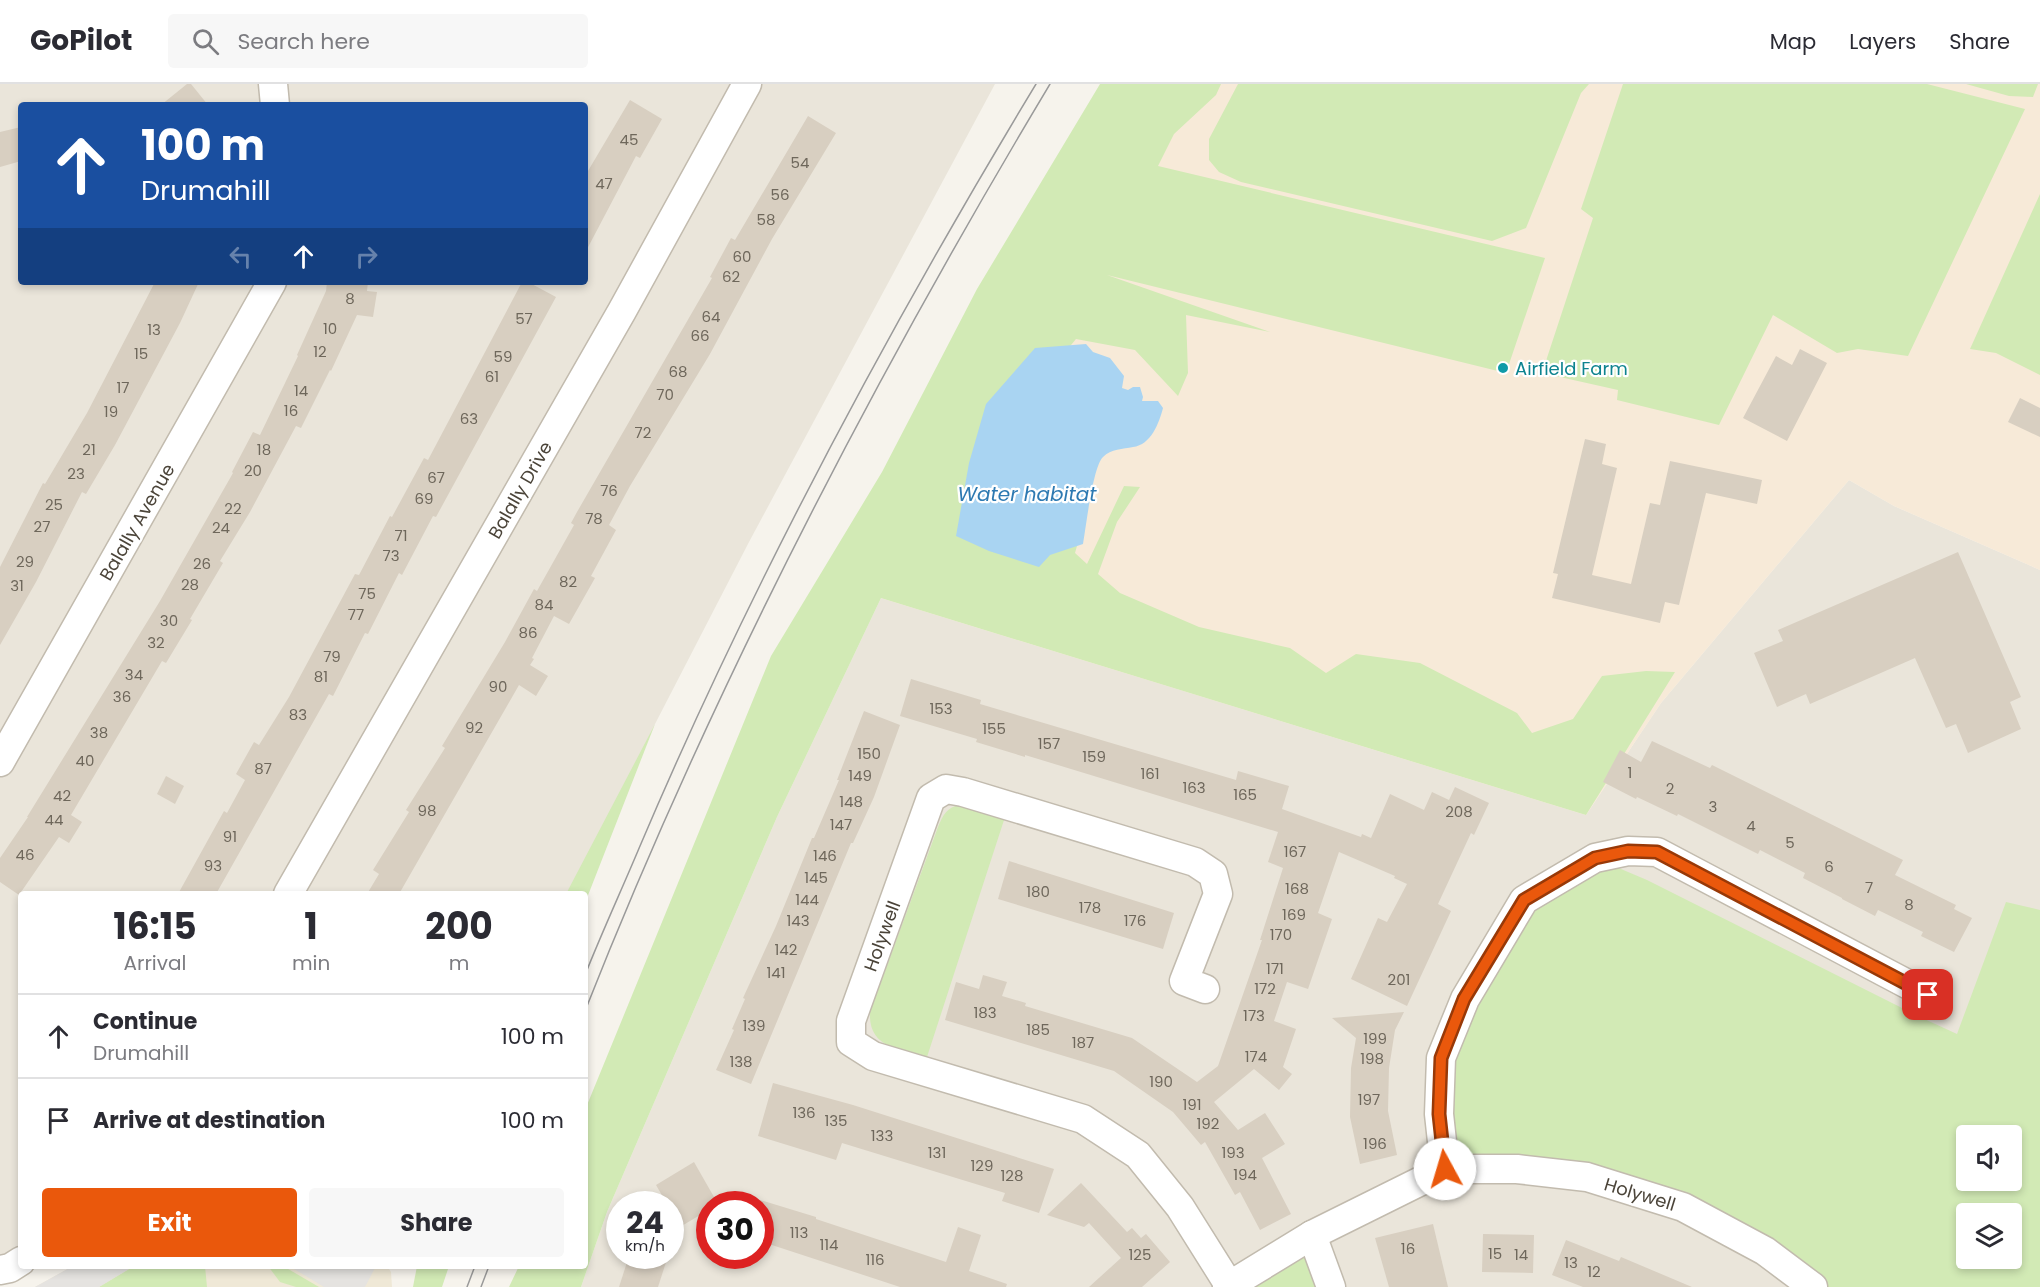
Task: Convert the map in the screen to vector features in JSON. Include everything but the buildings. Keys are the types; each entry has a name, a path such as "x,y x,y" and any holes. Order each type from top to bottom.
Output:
{"street":[{"path":"273,84 275,102"},
{"name":"Balally Drive","path":"290,891 622,311 747,84"},
{"name":"Balally Avenue","path":"0,762 270,285"},
{"name":"Holywell","path":"1205,989 1184,981 1218,894 1213,874 1195,862 963,792 946,789 931,798 851,1022 851,1042 873,1056 1083,1119 1138,1155 1180,1208 1228,1286 1312,1235 1445,1169 1517,1169 1587,1177 1683,1207 1765,1251 1813,1287"},
{"path":"1445,1169 1439,1114 1441,1058 1464,999 1524,900 1595,858 1628,851 1657,852 1928,995"},
{"path":"1312,1235 1331,1287"},
{"path":"0,1270 10,1268 18,1263"}],"shaded area":[{"path":"0,84 995,84 749,542 655,724 579,891 18,891 18,1262 0,1270"},
{"name":"Airfield Farm","path":"1133,84 2040,84 2040,570 1894,506 1849,480 1661,703 1586,815 881,598"},
{"path":"1849,480 1894,506 2040,570 2040,1287 581,1287 606,1215 606,1269 684,1269 684,1191 616,1191 777,817 881,598 1586,815 1661,703"},
{"path":"68,1269 389,1269 392,1287 35,1287"},
{"path":"68,1269 129,1269 99,1287 35,1287"},
{"path":"294,1269 374,1269 365,1287 324,1287"}],"green space":[{"path":"1100,84 1221,84 1216,95 1174,134 1158,166 1545,258 1506,373 1107,275 1270,332 1186,315 1188,373 1178,396 1135,350 1076,339 1024,402 1082,528 1075,553 1087,564 1124,486 1140,487 1117,522 1098,574 1120,593 1199,627 1290,648 1326,673 1356,654 1420,663 1517,713 1532,733 1573,719 1602,676 1646,671 1675,672 1586,815 881,598 777,817 616,1191 606,1191 606,1215 588,1267 588,1103 771,656 882,472 977,289"},
{"path":"1238,84 1589,84 1581,93 1526,228 1492,241 1241,182 1219,172 1209,160 1209,139"},
{"path":"1623,84 1927,84 2025,109 1908,356 1858,349 1837,353 1773,315 1719,425 1617,400 1618,390 1542,373 1593,218 1581,209"},
{"path":"1966,84 2038,84 2033,97 2009,96"},
{"path":"2040,194 2040,375 1996,353 1970,349"},
{"path":"655,724 588,895 588,891 568,891"},
{"path":"960,805 1005,817 927,1057 896,1049 880,1040 874,1033 870,1012 940,823 949,810"},
{"path":"1595,858 1647,880 1957,1034 2006,902 2040,910 2040,1287 1813,1287 1683,1207 1445,1169 1439,1114 1465,999 1524,900"},
{"path":"1312,1235 1331,1287 1227,1287"},
{"path":"129,1269 205,1269 207,1287 99,1287"},
{"path":"270,1269 288,1269 319,1287 296,1287 280,1282"},
{"path":"416,1269 448,1269 442,1287 413,1287"},
{"path":"518,1269 587,1269 581,1287 509,1287"}],"water":[{"name":"Water habitat","path":"1086,344 1093,352 1110,358 1124,376 1122,388 1128,390 1140,387 1142,401 1158,401 1163,408 1156,426 1145,442 1110,452 1099,463 1093,484 1083,544 1050,555 1039,567 989,551 956,536 969,463 986,404 1035,348"}],"tram line":[{"path":"588,968 683,748 775,553 927,269 1036,84"},
{"path":"588,1004 686,772 798,538 920,309 1050,84"},
{"path":"467,1287 474,1269"},
{"path":"481,1287 488,1269"}],"place":[{"name":"Airfield Farm","path":"1503,368"}],"route":[{"path":"1445,1169 1439,1114 1441,1058 1464,999 1524,900 1595,858 1628,851 1657,852 1928,995"}]}
